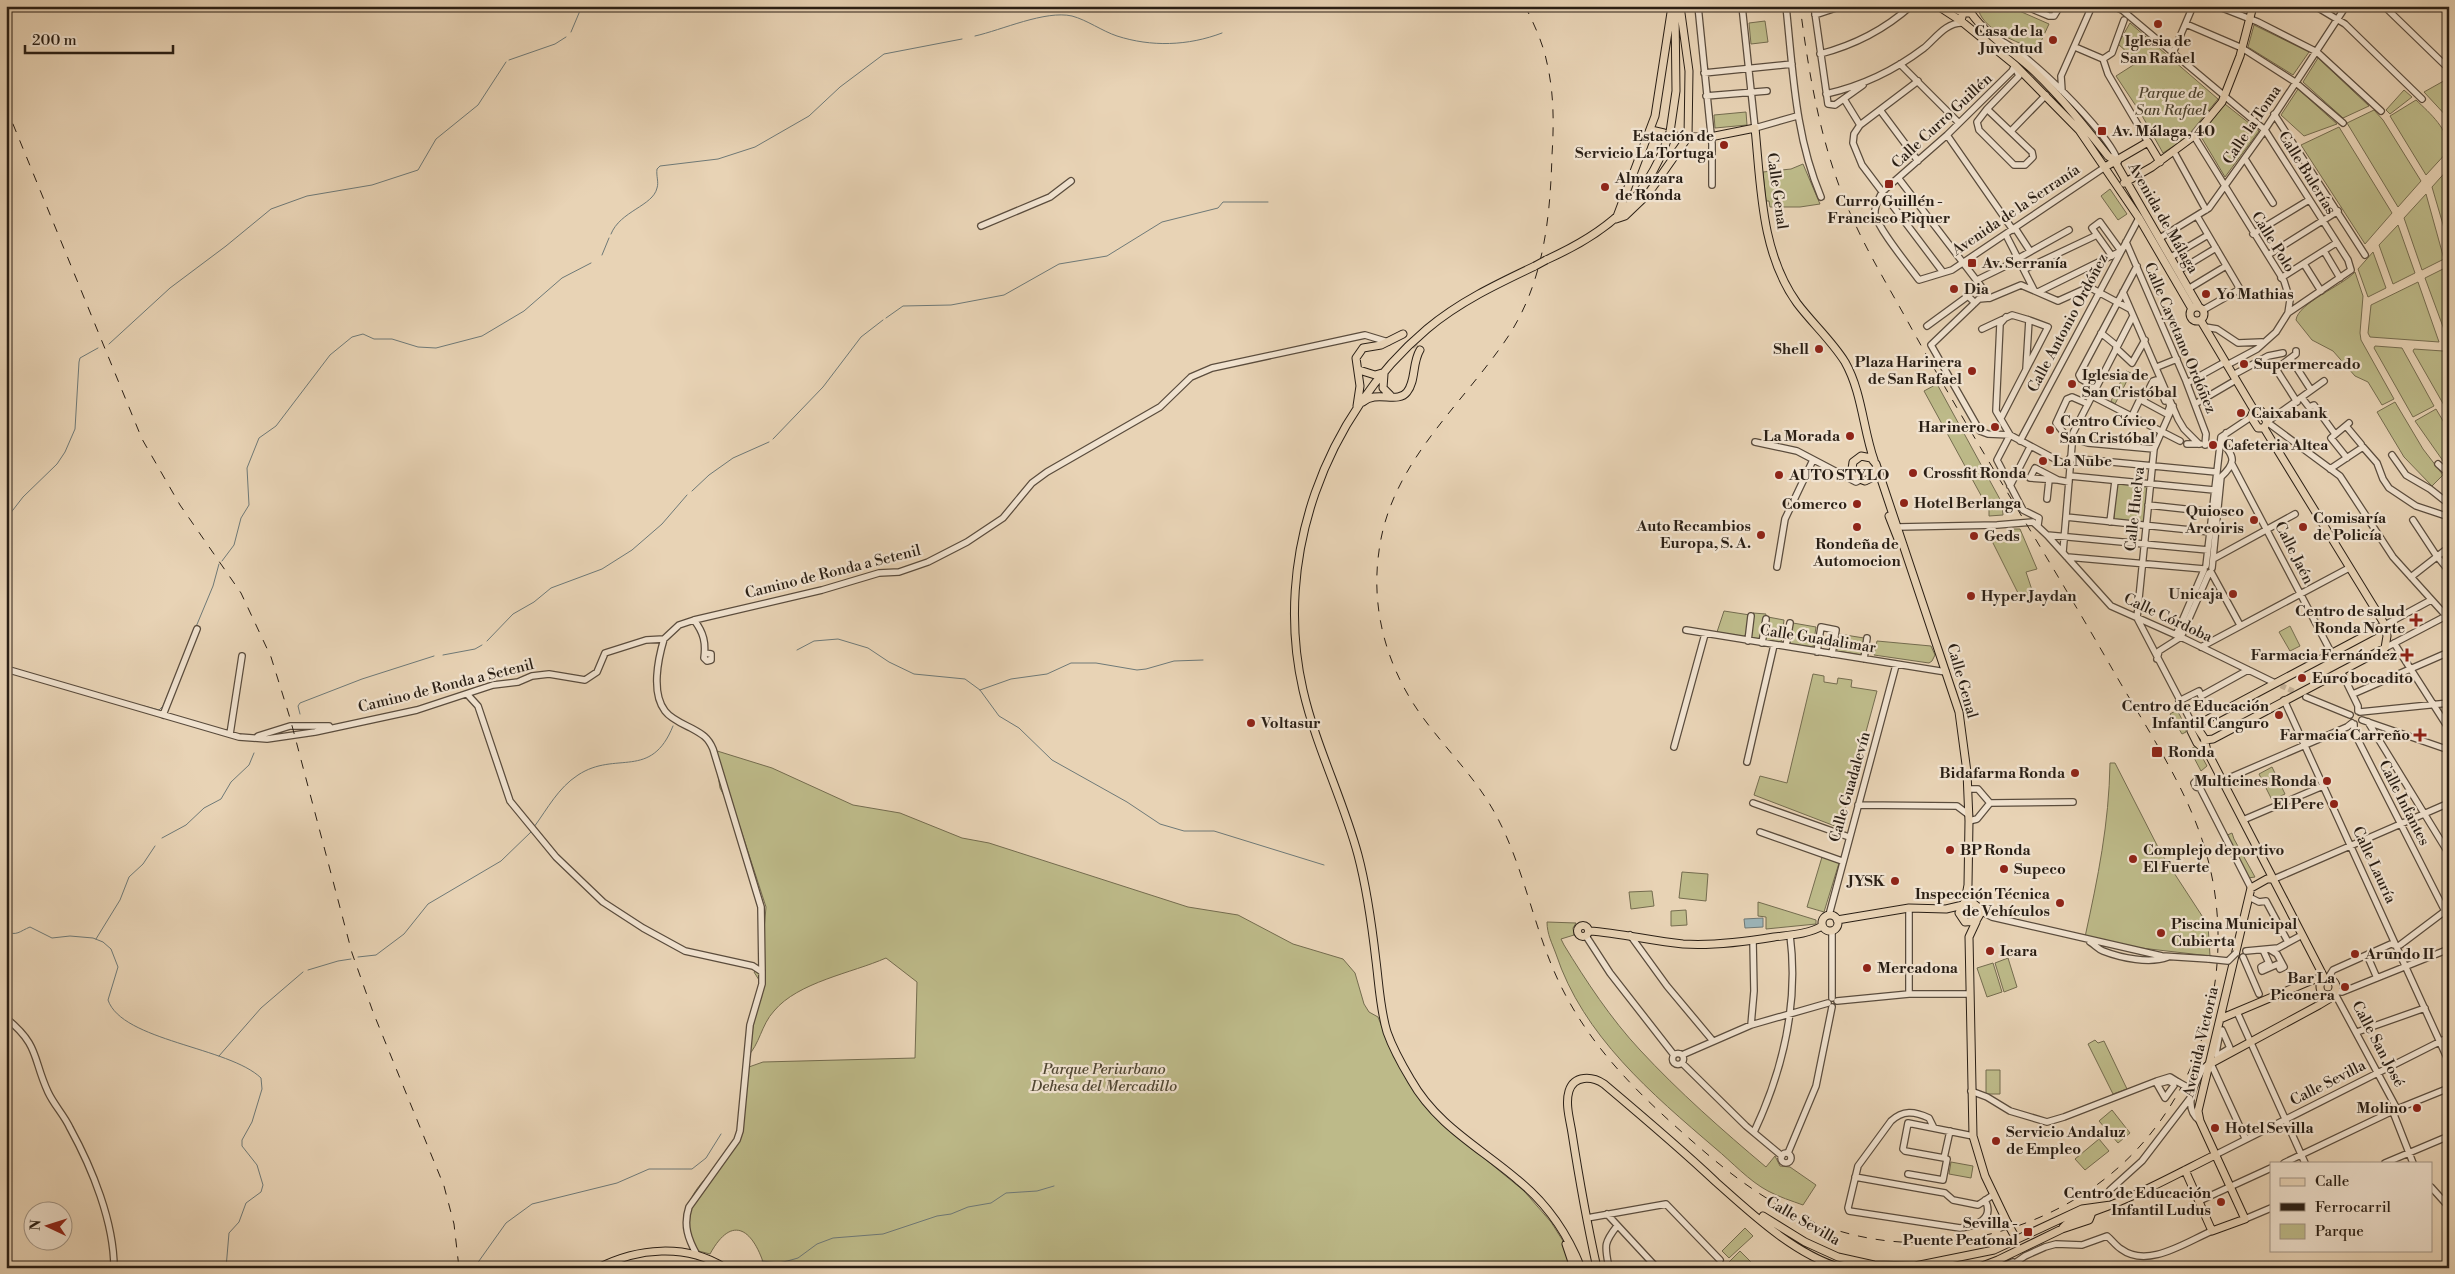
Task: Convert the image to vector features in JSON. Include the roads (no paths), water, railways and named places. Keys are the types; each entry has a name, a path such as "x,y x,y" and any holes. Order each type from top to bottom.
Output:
{"main road":[{"name":"Avenida de Málaga","path":"1938,6 1963,23 2015,66 2046,94 2079,130 2117,184 2198,309"},
{"path":"1950,6 1965,10 1963,23 1971,23 1973,18"},
{"path":"1971,6 1979,25"},
{"path":"2117,184 2127,181 2174,152 2194,136 2226,97 2251,19 2253,6"},
{"path":"1616,219 1655,116 1676,7"},
{"path":"1581,1268 1559,1225 1544,1206 1519,1181 1461,1138 1425,1103 1397,1056 1383,1014 1373,934 1359,858 1317,742 1302,690 1295,646 1295,583 1302,535 1316,486 1356,408 1385,372 1425,330 1442,317 1491,287 1585,241 1616,219 1632,202 1651,174 1670,135 1676,91 1676,7"},
{"path":"1616,219 1625,216 1636,207 1666,172 1688,137 1689,71 1676,7"},
{"name":"Avenida de Málaga","path":"1965,10 1971,13 1979,25 2052,88 2108,156 2116,162 2198,309"},
{"path":"1651,130 1688,137 1710,136 1755,128"},
{"name":"Calle Genal","path":"1755,128 1764,219 1778,269 1797,303 1845,363 1858,394 1867,441 1898,527 1904,550 1959,712 1969,818 1968,885 1964,905"},
{"path":"1670,135 1681,148"},
{"path":"2105,166 2116,162 2148,142 2160,162"},
{"path":"2203,324 2191,318 2198,309 2204,316 2203,324 2234,377 2258,428 2266,425"},
{"path":"1356,408 1360,386 1356,358 1363,348 1406,336"},
{"path":"1356,408 1368,397 1406,394 1410,387 1418,349"},
{"path":"1359,370 1375,375 1385,372"},
{"path":"1385,372 1383,388 1393,396"},
{"path":"2203,741 2213,739 2385,648 2387,636 2383,625 2266,425 2261,411 2252,413"},
{"path":"1854,462 1866,456 1875,465 1873,477 1862,480 1852,473 1854,462 1867,441"},
{"name":"Calle Genal","path":"1862,480 1880,486 1895,526 1898,527"},
{"name":"Calle Genal","path":"1886,502 1895,535 1904,550"},
{"path":"2333,993 2321,991 2325,979 2203,741 2193,726 2375,632 2383,625"},
{"path":"2375,632 2387,636"},
{"path":"2203,741 2220,730 2241,723"},
{"path":"2251,888 2267,879 2274,879"},
{"name":"Calle Genal","path":"1968,885 1972,899 1978,908"},
{"name":"Avenida Victoria","path":"2245,1219 2196,1110 2210,1065 2230,980 2231,962 2242,954 2240,936 2251,888"},
{"path":"1837,920 1909,908 1946,909 1969,903 1978,908 1977,920 1970,931 1973,1136 1993,1194 2015,1238"},
{"path":"1964,905 1959,913 1970,937"},
{"path":"1946,909 1969,924 1977,920"},
{"path":"1822,926 1822,920 1829,915 1834,916 1837,920"},
{"path":"1822,926 1832,931 1836,928 1837,920"},
{"path":"1587,934 1630,935 1700,945 1753,941 1814,930 1822,926"},
{"path":"2210,1065 2327,1000 2333,993 2336,984 2325,979 2316,979 2220,1018"},
{"path":"1597,1268 1567,1102 1570,1087 1580,1079 1593,1079 1604,1084 1718,1183"},
{"name":"Calle Sevilla","path":"2090,1213 2111,1205 2215,1155"},
{"path":"2185,1170 2212,1231 2245,1219"},
{"name":"Calle Sevilla","path":"1718,1183 1765,1218 1789,1232 1838,1257 1877,1267 1915,1266 1994,1250 2015,1238 2078,1211 2111,1205"},
{"name":"Calle Sevilla","path":"1718,1183 1784,1238 1836,1267"},
{"path":"1977,1268 2062,1229 2086,1222 2091,1217 2090,1213 2085,1210 2078,1211"},
{"path":"1559,1225 1574,1268"},
{"path":"598,1268 624,1257 651,1252 696,1255 725,1268"},
{"path":"1836,1267 1844,1261 1850,1260"}],"street":[{"path":"1698,6 1712,144 1712,185"},
{"path":"1742,6 1755,128 1797,116"},
{"path":"1786,6 1797,116 1810,171 1821,197"},
{"path":"1814,6 1826,94 1828,104 1832,106 1870,80 1900,64 1924,48 1944,29 1963,23"},
{"path":"1815,15 1842,6"},
{"path":"1820,54 1842,48 1872,35 1893,22 1911,6"},
{"path":"2025,6 2049,16 2054,16 2060,6"},
{"path":"2092,6 2061,76 2060,87 2093,125 2116,162"},
{"name":"Calle Bulerías","path":"2113,6 2122,10 2265,130 2352,270 2340,278"},
{"path":"2173,53 2193,6"},
{"path":"2217,6 2251,19 2317,52 2381,112"},
{"path":"2315,6 2338,18 2422,99"},
{"name":"Calle la Toma","path":"2160,238 2206,210 2224,188 2265,130 2346,6"},
{"path":"2384,6 2449,69"},
{"path":"2442,6 2449,13"},
{"path":"2103,59 2112,53 2124,20"},
{"path":"2186,24 2242,48 2296,82 2343,123"},
{"path":"1994,38 2014,48 2067,96"},
{"path":"2075,47 2103,59 2108,74 2148,142"},
{"path":"1704,73 1792,64"},
{"path":"1900,64 1959,123"},
{"path":"1987,109 2032,152 2033,157 2025,165 2014,165 1978,130 1976,122 1987,109 2019,76 2015,66"},
{"name":"Calle Curro Guillén","path":"1882,192 1947,135 2015,66"},
{"path":"2049,79 2061,76"},
{"path":"1826,94 1870,80"},
{"path":"1918,81 1860,125 1854,134 1854,150 1862,165 1942,271"},
{"path":"1706,96 1767,91"},
{"path":"2011,132 2046,94"},
{"path":"1844,99 1860,125"},
{"path":"1880,110 1918,162"},
{"path":"2274,114 2365,255"},
{"path":"1947,135 2030,251"},
{"name":"Calle Polo","path":"2194,136 2224,188 2281,278 2290,300 2288,313"},
{"path":"2174,152 2206,210"},
{"path":"2245,159 2273,203"},
{"name":"Avenida de la Serranía","path":"1882,192 1875,210 1878,222 1919,280 1942,271 1952,270 2105,166"},
{"path":"1899,179 1990,298"},
{"path":"981,226 1050,197 1071,181"},
{"path":"2254,234 2309,200"},
{"path":"2268,255 2338,211"},
{"path":"2197,216 2240,289 2198,309"},
{"name":"Calle Antonio Ordóñez","path":"2020,441 2139,218"},
{"path":"2036,291 2112,256 2120,251 2100,222 2092,228 2112,256"},
{"path":"1976,280 2019,259 2069,230"},
{"path":"2006,235 2036,291"},
{"path":"2025,269 2097,235"},
{"path":"2170,257 2208,235"},
{"name":"Calle Cayetano Ordóñez","path":"2126,242 2187,383 2206,434 2204,445"},
{"path":"2281,278 2336,243"},
{"path":"2178,271 2216,248"},
{"path":"2187,383 2257,349 2262,342 2276,332 2288,313 2340,278 2324,251"},
{"path":"2304,264 2321,291"},
{"path":"2096,388 2081,379 2079,375 2137,266"},
{"path":"2188,288 2226,266"},
{"path":"2070,467 2010,435 1988,434 1980,431 1931,345 1979,299 1990,298 2020,284 2058,301 2086,287 2130,309"},
{"path":"2123,292 2184,429 2204,445"},
{"path":"1926,326 1968,296 1975,303"},
{"path":"1982,329 2012,315 2048,327 2001,418"},
{"path":"2063,552 2072,438 2133,316"},
{"path":"2006,318 2000,324 1996,411 2010,435"},
{"path":"2026,369 2029,320"},
{"path":"2203,324 2217,329 2238,343 2262,342"},
{"path":"2101,333 2132,363 2144,340"},
{"name":"Camino de Ronda a Setenil","path":"258,736 267,739 290,736 417,710 493,685 518,682 532,676 549,674 585,680 597,672 604,653 646,640 664,639 679,625 822,590 879,573 899,572 928,562 967,542 1003,518 1032,483 1047,472 1160,407 1191,378 1212,368 1318,343 1365,335 1388,342"},
{"path":"2296,351 2296,354 2291,359 2276,369 2299,400 2309,407 2314,405 2347,458"},
{"path":"2195,404 2268,356 2283,353"},
{"path":"2132,416 2157,367 2177,359"},
{"path":"2291,359 2310,390"},
{"path":"2156,380 2165,401 2168,400 2170,406 2167,414 2143,401 2153,381 2156,380"},
{"path":"2324,381 2266,425 2330,469 2348,487 2393,557 2448,617 2385,648"},
{"path":"2092,396 2180,441"},
{"path":"2088,404 2069,398 2056,420 2067,437 2088,443 2154,449"},
{"name":"Calle Huelva","path":"2137,618 2154,449 2173,406"},
{"path":"2157,659 2159,651 2179,636 2213,558 2219,474 2217,447 2221,436 2252,413"},
{"path":"2333,436 2347,425 2361,444"},
{"path":"2217,447 2226,446 2225,436 2229,430"},
{"path":"2010,435 1997,460 2010,486"},
{"path":"1755,442 1797,451 1837,470 1852,481 1862,480"},
{"path":"2187,444 2204,445"},
{"name":"Calle Jaén","path":"2226,446 2232,457 2232,464 2332,654"},
{"path":"2010,486 2030,447"},
{"path":"2330,469 2363,447 2377,463 2383,479 2389,488 2416,506 2449,517"},
{"path":"2392,455 2406,476 2430,489 2449,504"},
{"path":"2070,458 2219,474 2229,470 2232,464"},
{"path":"1776,567 1785,519 1813,460"},
{"path":"1837,470 1854,462"},
{"path":"2438,464 2449,474"},
{"path":"2058,480 2035,468 2030,478 2049,480 2114,481 2214,490"},
{"path":"2219,474 2214,490 2208,570 2240,625"},
{"path":"2047,500 2049,480"},
{"path":"2110,522 2114,481"},
{"name":"Calle Córdoba","path":"2010,486 2023,510 2039,518 2038,525 2111,606 2179,636 2273,682"},
{"path":"2148,505 2212,512"},
{"path":"2213,558 2295,514"},
{"path":"1894,517 1914,526"},
{"path":"2066,518 2210,532"},
{"path":"2413,520 2436,555 2449,570"},
{"path":"1898,527 1997,525 2025,521 2038,525"},
{"path":"1902,540 1906,530 1914,526"},
{"path":"2047,535 2208,550"},
{"path":"2411,577 2436,555 2448,548"},
{"path":"2067,557 2208,570"},
{"path":"2201,647 2349,568"},
{"path":"2383,625 2431,600"},
{"path":"1748,641 1751,616"},
{"path":"2137,618 2193,726"},
{"path":"1762,643 1766,619"},
{"path":"694,620 703,634 706,653"},
{"path":"1786,646 1790,623"},
{"path":"1817,652 1821,628 1836,630 1832,654"},
{"path":"164,715 197,629"},
{"name":"Calle Guadalimar","path":"1686,630 1946,672"},
{"path":"2152,649 2158,649 2168,641 2169,632"},
{"path":"1674,747 1705,634"},
{"path":"1864,659 1867,638"},
{"path":"664,639 659,654 657,678 660,699 664,710 669,715 706,736 713,748 761,906 762,984 750,1025 740,1131 737,1140 688,1207 685,1225 696,1255"},
{"path":"2394,643 2449,729"},
{"path":"1746,762 1774,645"},
{"path":"2353,694 2449,652"},
{"path":"230,734 242,656"},
{"name":"Calle Guadalevín","path":"1829,915 1896,665"},
{"name":"Camino de Ronda a Setenil","path":"6,669 239,737 258,736 290,726 339,725"},
{"path":"2180,701 2199,691 2201,696 2248,670"},
{"path":"2341,671 2353,694 2359,712 2449,854"},
{"path":"467,694 478,706 510,802 556,857 603,902 643,928 686,951 753,966 762,972"},
{"path":"2306,697 2350,715 2359,712 2449,703"},
{"name":"Calle Lauría","path":"2284,700 2449,1062"},
{"name":"Calle Infantes","path":"2350,715 2354,732 2447,910 2449,920"},
{"path":"2222,781 2353,724 2365,721 2449,750"},
{"path":"2243,820 2323,786"},
{"path":"2200,788 2251,888"},
{"path":"1957,806 1968,792 1978,789 1990,803"},
{"path":"1753,802 1849,837"},
{"path":"1990,803 2073,802"},
{"path":"1858,805 1957,806 1969,818 1977,819 1990,803"},
{"path":"2274,879 2449,803"},
{"path":"1760,832 1842,861"},
{"path":"2249,897 2259,902 2266,901 2288,942"},
{"path":"1909,908 1909,994"},
{"path":"1978,908 1992,917 2081,938 2092,943 2100,950 2113,954 2154,961 2173,956 2231,962"},
{"path":"2325,979 2333,970 2390,944 2397,946 2447,910"},
{"path":"1977,920 1992,917"},
{"path":"1682,1056 1713,1041 1790,1013 1830,1005 1835,1006 1832,931"},
{"path":"1587,934 1615,980 1674,1055"},
{"path":"1630,935 1668,986 1713,1041"},
{"path":"1754,1132 1778,1074 1790,1013 1793,974 1790,935"},
{"path":"2259,994 2242,954 2278,948 2302,935"},
{"path":"1751,1026 1754,991 1753,941"},
{"path":"2333,993 2342,992 2449,949"},
{"path":"2263,950 2276,952 2284,967 2280,968 2278,964 2262,971 2261,967 2269,964 2263,950"},
{"path":"2367,955 2377,978"},
{"name":"Calle San José","path":"2333,993 2379,1072 2395,1110 2413,1162"},
{"path":"1835,1000 1909,994 1970,994"},
{"path":"1782,1156 1788,1153 1816,1086 1830,1005"},
{"path":"2357,1032 2425,1008"},
{"path":"2237,1012 2305,1162"},
{"path":"6,1018 20,1030 32,1045 48,1092 70,1128 99,1193 108,1216 114,1253 114,1268"},
{"name":"Calle Sevilla","path":"2215,1155 2449,1037"},
{"path":"1674,1055 1678,1053 1682,1056"},
{"path":"1674,1055 1672,1059 1675,1064 1682,1062"},
{"path":"1682,1056 1682,1062 1754,1132 1782,1156 1782,1161 1787,1163 1791,1159 1788,1153"},
{"path":"2110,1190 2142,1161 2190,1092 2203,1068 2210,1065 2246,1138"},
{"path":"1971,1090 2010,1111 2047,1122 2157,1081 2170,1078 2190,1092 2196,1110"},
{"path":"2286,1162 2395,1110 2449,1088"},
{"path":"1934,1128 1929,1118 1921,1115 1908,1112 1896,1116 1862,1160 1855,1176 1849,1211 1960,1228 1972,1227 1982,1222 1987,1216 1988,1206 1986,1200"},
{"path":"1908,1174 1943,1180 1947,1159 1904,1150 1908,1123 1973,1136"},
{"path":"1944,1158 1950,1131"},
{"path":"2387,1162 2449,1136"},
{"path":"2199,1201 2270,1168"},
{"path":"1855,1176 1945,1193 1954,1200 1970,1203 1978,1204 1993,1194"},
{"path":"2432,1188 2449,1207"},
{"path":"1587,1218 1666,1204 1720,1260"},
{"path":"2245,1219 2270,1208"},
{"path":"1606,1214 1657,1268"},
{"path":"1609,1268 1605,1247 1607,1239 1617,1226"},
{"path":"1999,1268 2016,1262 2045,1247 2056,1244 2088,1244 2107,1236 2128,1253 2138,1256 2150,1256 2212,1231"},
{"path":"2008,1268 2016,1262"}],"water":[{"path":"1763,918 1763,927 1745,928 1744,919"}],"waterway":[{"path":"571,32 582,6"},
{"path":"975,36 1037,18 1061,15 1072,16 1117,36 1143,42 1183,43 1222,33"},
{"path":"509,60 555,44 566,37"},
{"path":"611,234 621,220 649,200 654,194 658,186 657,169 660,166 718,159 755,147 809,116 840,87 884,54 962,39"},
{"path":"109,344 170,288 271,209 307,196 372,185 418,170 436,139 478,105 506,62"},
{"path":"886,318 903,306 951,305 1004,295 1059,264 1107,256 1162,222 1218,208 1223,202 1268,202"},
{"path":"602,255 609,238"},
{"path":"222,561 234,545 241,518 249,505 247,468 259,438 276,426 330,355 352,337 363,334 374,339 392,339 418,347 436,348 482,336 524,311 562,278 591,263"},
{"path":"773,439 823,387 861,337 883,320"},
{"path":"6,519 23,497 57,464 65,452 75,429 80,358 98,348"},
{"path":"692,491 709,475 733,458 769,442"},
{"path":"487,641 513,614 534,602 551,588 602,569 632,550 662,524 687,495"},
{"path":"144,706 159,710 163,706 213,586 219,564"},
{"path":"797,650 814,641 838,639 868,648 889,662 914,674 965,679 980,690 999,716 1019,728 1052,760 1127,802 1160,824 1184,831 1214,831 1324,865"},
{"path":"443,655 475,649 482,645"},
{"path":"300,714 298,706 300,703 362,679 434,656"},
{"path":"980,690 1011,679 1047,674 1071,663 1096,663 1137,670 1174,661 1203,660"},
{"path":"6,666 18,670"},
{"path":"534,827 559,792 571,780 592,768 643,759 654,753 664,743 673,726"},
{"path":"162,838 186,825 204,808 221,799 231,782 249,765 254,753"},
{"path":"358,957 376,955 404,934 428,904 501,861 531,832"},
{"path":"96,939 120,900 129,877 143,864 155,846"},
{"path":"6,931 15,933 30,927 52,938 70,936 93,938 103,942 111,949 118,967 108,1000 117,1014 133,1025 154,1035 226,1058 246,1067 261,1078 262,1089 252,1122 242,1140 242,1146 257,1165 263,1185 261,1192 246,1203 239,1222 229,1233 226,1268"},
{"path":"308,970 351,959"},
{"path":"219,1056 261,1008 303,972"},
{"path":"474,1268 506,1223 532,1204 617,1183 649,1169 692,1169 706,1158 721,1134"},
{"path":"762,1261 779,1263 791,1260 798,1258 817,1244 833,1238 883,1234 937,1216 951,1214 968,1207 991,1203 1006,1193 1037,1191 1054,1186"},
{"path":"741,1268 755,1263"}],"tunnel":[{"path":"1409,339 1416,347"},
{"path":"2207,446 2215,447"},
{"path":"2273,682 2306,697"}],"railway":[{"path":"1525,6 1543,48 1549,74 1553,109 1551,180 1542,254 1536,277 1517,323 1485,369 1428,441 1396,492 1386,520 1379,551 1377,574 1377,597 1385,642 1402,684 1414,704 1477,786 1503,828 1520,871 1549,959 1570,1003 1612,1063 1646,1099 1700,1148 1736,1177 1773,1202 1814,1222 1836,1230 1870,1238 1904,1242 1938,1242 1973,1238 2006,1230 2038,1218 2069,1203 2098,1184 2133,1154 2162,1119 2185,1080 2202,1037 2213,993 2218,947 2216,901 2207,856 2199,831 2177,782 2151,734 1932,365 1857,228 1835,175 1820,120 1813,92 1800,6"},
{"path":"6,107 142,439 180,505 241,593 271,657 290,718 352,953 373,1012 444,1186 454,1224 459,1268"}],"place":[{"name":"Iglesia de San Rafael","path":"2158,24"},
{"name":"Casa de la Juventud","path":"2053,40"},
{"name":"Av. Málaga, 40","path":"2102,131"},
{"name":"Estación de Servicio La Tortuga","path":"1724,145"},
{"name":"Curro Guillén - Francisco Piquer","path":"1889,184"},
{"name":"Almazara de Ronda","path":"1605,187"},
{"name":"Av. Serranía","path":"1972,263"},
{"name":"Dia","path":"1954,289"},
{"name":"Yo Mathias","path":"2206,294"},
{"name":"Shell","path":"1819,349"},
{"name":"Supermercado","path":"2244,364"},
{"name":"Plaza Harinera de San Rafael","path":"1972,371"},
{"name":"Iglesia de San Cristóbal","path":"2072,384"},
{"name":"Caixabank","path":"2241,413"},
{"name":"Harinero","path":"1995,427"},
{"name":"Centro Cívico San Cristóbal","path":"2050,430"},
{"name":"La Morada","path":"1850,436"},
{"name":"Cafeteria Altea","path":"2213,445"},
{"name":"La Nube","path":"2043,461"},
{"name":"Crossfit Ronda","path":"1913,473"},
{"name":"AUTO STYLO","path":"1779,475"},
{"name":"Hotel Berlanga","path":"1904,503"},
{"name":"Comerco","path":"1857,504"},
{"name":"Quiosco Arcoiris","path":"2254,520"},
{"name":"Rondeña de Automocion","path":"1857,527"},
{"name":"Comisaría de Policía","path":"2303,527"},
{"name":"Auto Recambios Europa, S. A.","path":"1761,535"},
{"name":"Geds","path":"1974,536"},
{"name":"Unicaja","path":"2233,594"},
{"name":"Hyper Jaydan","path":"1971,596"},
{"name":"Centro de salud Ronda Norte","path":"2416,620"},
{"name":"Farmacia Fernández","path":"2407,655"},
{"name":"Euro bocadito","path":"2302,678"},
{"name":"Centro de Educación Infantil Canguro","path":"2279,715"},
{"name":"Voltasur","path":"1251,723"},
{"name":"Farmacia Carreño","path":"2420,735"},
{"name":"Ronda","path":"2157,752"},
{"name":"Bidafarma Ronda","path":"2075,773"},
{"name":"Multicines Ronda","path":"2327,781"},
{"name":"El Pere","path":"2334,804"},
{"name":"BP Ronda","path":"1950,850"},
{"name":"Complejo deportivo El Fuerte","path":"2133,859"},
{"name":"Supeco","path":"2004,869"},
{"name":"JYSK","path":"1895,881"},
{"name":"Inspección Técnica de Vehículos","path":"2060,903"},
{"name":"Piscina Municipal Cubierta","path":"2161,933"},
{"name":"Icara","path":"1990,951"},
{"name":"Arundo II","path":"2355,954"},
{"name":"Mercadona","path":"1867,968"},
{"name":"Bar La Piconera","path":"2345,987"},
{"name":"Molino","path":"2417,1108"},
{"name":"Hotel Sevilla","path":"2215,1128"},
{"name":"Servicio Andaluz de Empleo","path":"1996,1141"},
{"name":"Centro de Educación Infantil Ludus","path":"2221,1202"},
{"name":"Sevilla - Puente Peatonal","path":"2028,1232"}],"park label":[{"name":"Parque de San Rafael","path":"2171,102"},
{"name":"Parque Periurbano Dehesa del Mercadillo","path":"1104,1078"}]}
